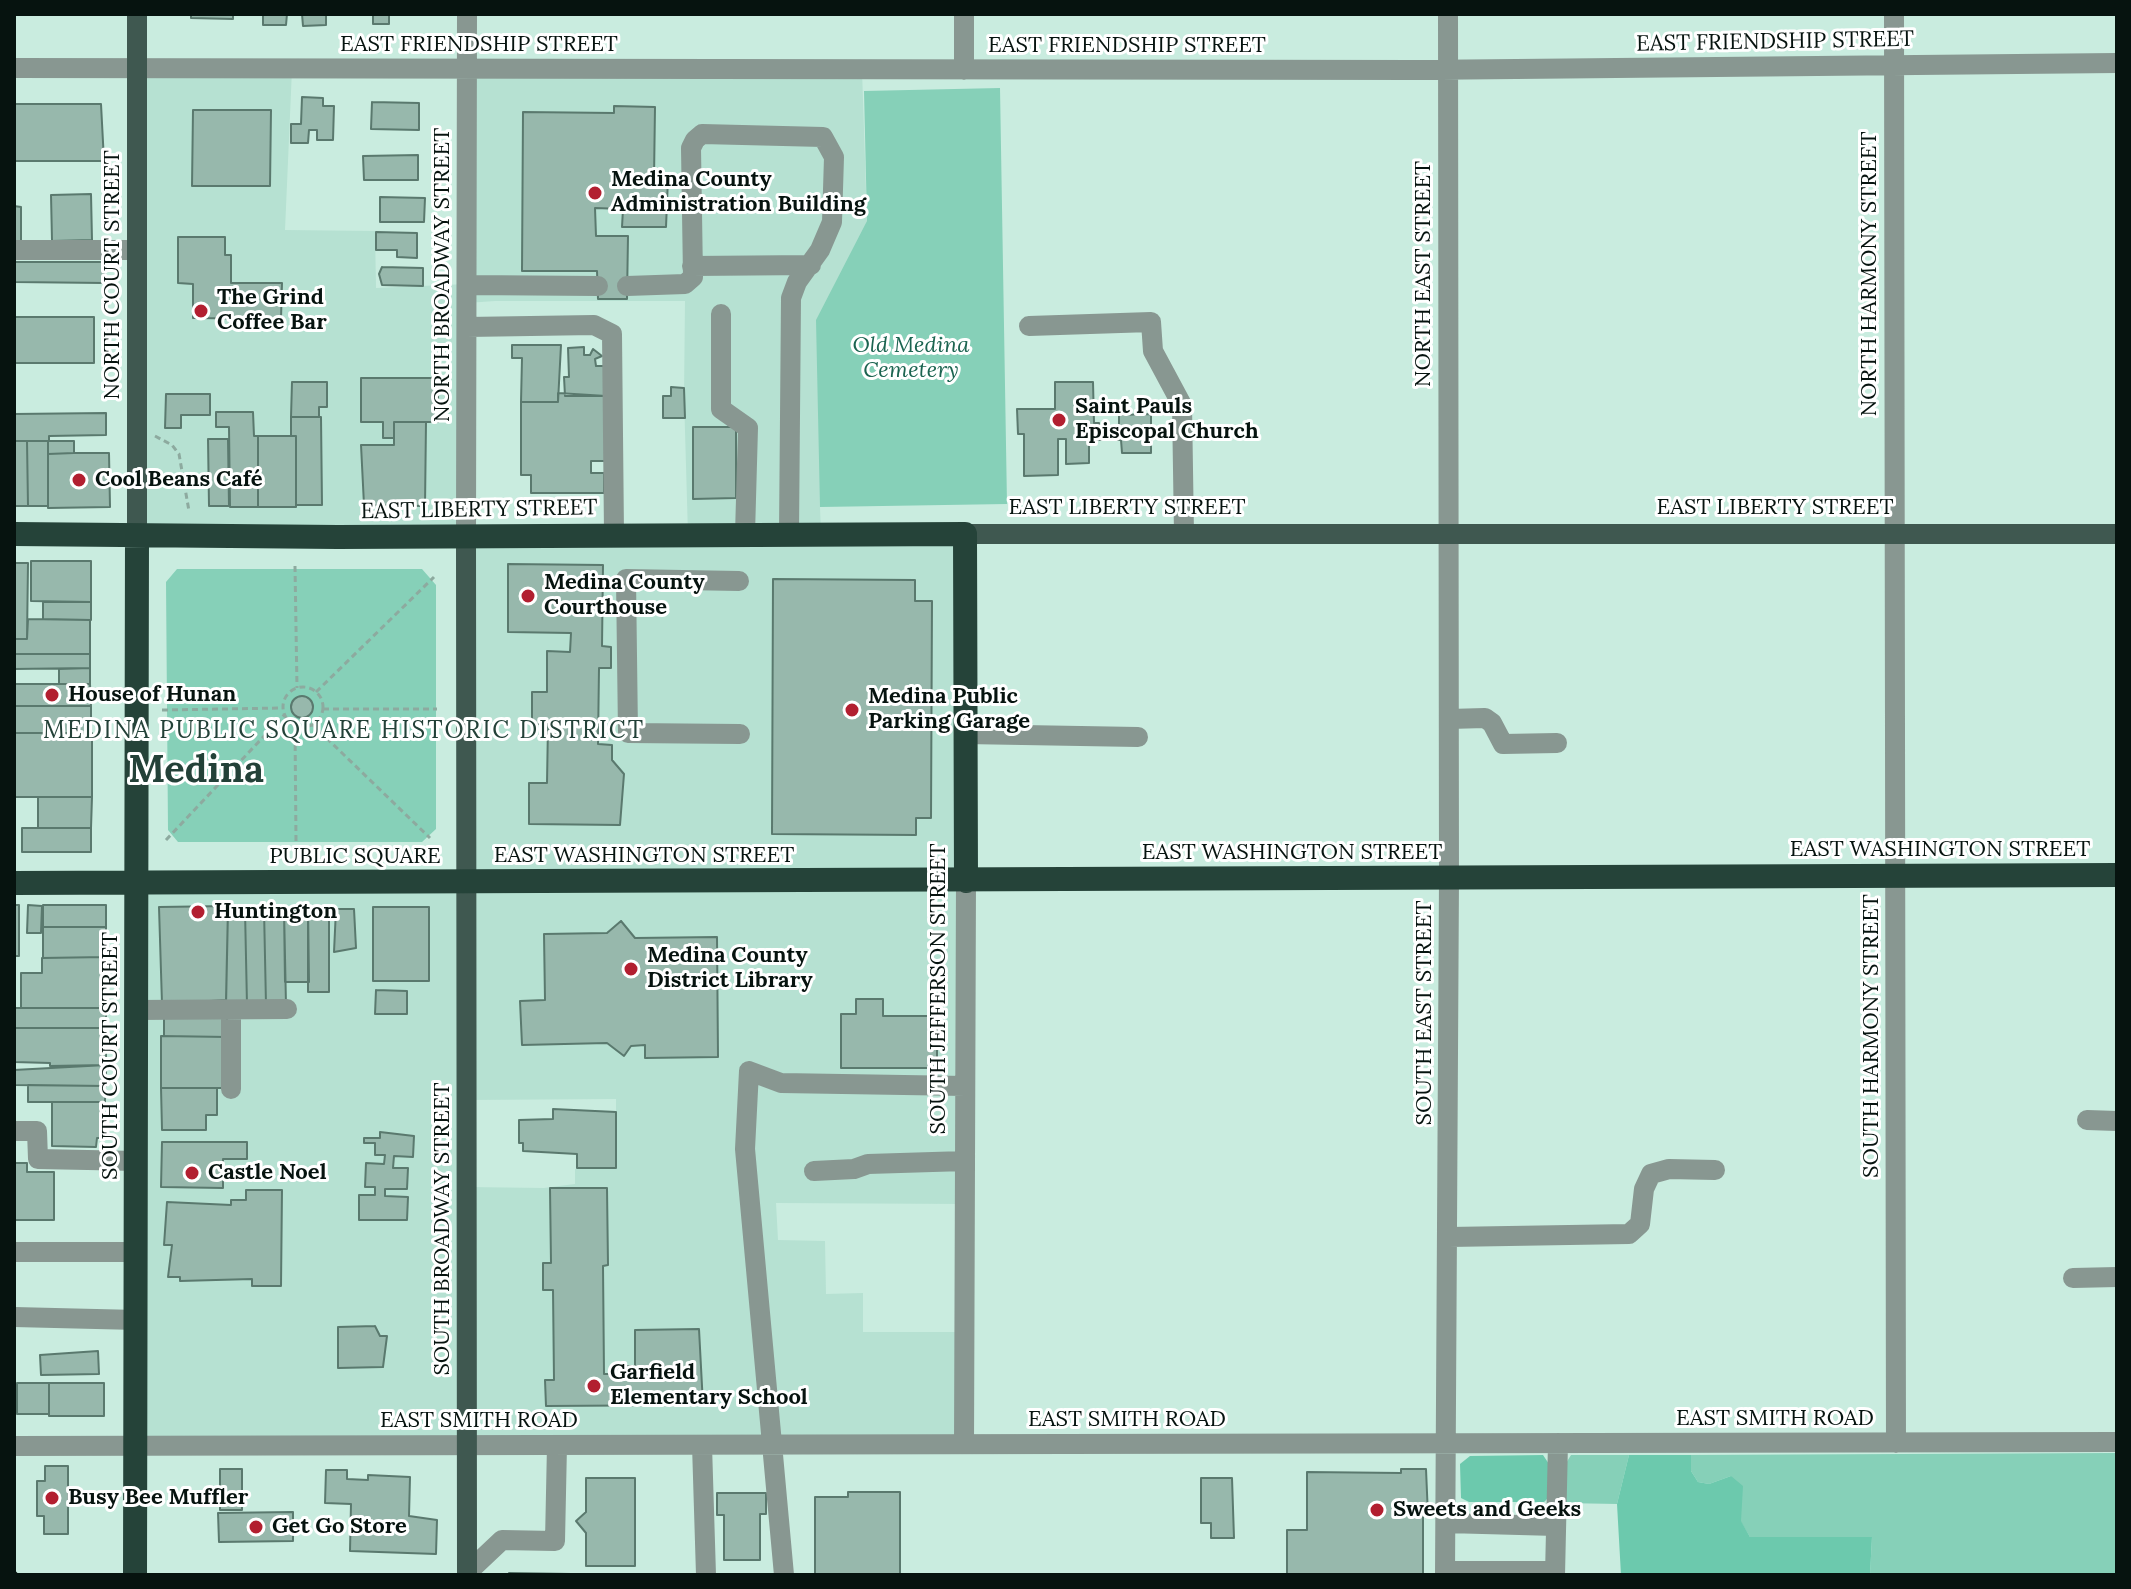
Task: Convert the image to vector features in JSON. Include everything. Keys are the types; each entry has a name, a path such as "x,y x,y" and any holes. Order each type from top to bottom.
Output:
{"highway":[{"name":"EAST LIBERTY STREET","path":"14,534 466,537 965,534"},
{"name":"SOUTH JEFFERSON STREET","path":"965,534 966,881"},
{"name":"SOUTH COURT STREET","path":"135,1575 137,536"},
{"name":"EAST WASHINGTON STREET","path":"467,883 2117,875"},
{"name":"PUBLIC SQUARE","path":"14,883 467,883"}],"main road":[{"name":"NORTH COURT STREET","path":"137,14 137,536"},
{"name":"EAST LIBERTY STREET","path":"965,534 2117,534"},
{"name":"PUBLIC SQUARE","path":"466,537 467,883"},
{"name":"SOUTH BROADWAY STREET","path":"467,883 467,1574"}],"street":[{"name":"NORTH BROADWAY STREET","path":"466,537 467,14"},
{"path":"964,14 964,70"},
{"name":"NORTH EAST STREET","path":"1448,14 1449,534"},
{"name":"NORTH HARMONY STREET","path":"1894,14 1894,534"},
{"name":"EAST FRIENDSHIP STREET","path":"14,68 1448,69 2117,63"},
{"path":"627,286 685,284 693,277 691,148 702,134 823,137 834,157 835,204 832,222 791,298 789,534"},
{"path":"14,250 136,250"},
{"path":"692,266 811,265"},
{"path":"467,285 598,286"},
{"path":"721,314 721,409 748,428 745,534"},
{"path":"1029,326 1151,322 1153,351 1182,405 1184,534"},
{"path":"467,327 594,325 612,334 614,534"},
{"name":"SOUTH EAST STREET","path":"1445,1573 1449,1237 1449,534"},
{"name":"SOUTH HARMONY STREET","path":"1894,534 1896,1443"},
{"path":"739,581 626,579 628,733 740,734"},
{"path":"1449,719 1485,718 1492,723 1503,744 1557,743"},
{"path":"965,734 1138,737"},
{"name":"SOUTH JEFFERSON STREET","path":"964,1444 966,881"},
{"path":"137,1010 287,1009"},
{"path":"231,1010 231,1089"},
{"path":"784,1575 745,1149 749,1071 781,1083 965,1086"},
{"path":"2087,1120 2117,1121"},
{"path":"14,1131 37,1131 38,1159 137,1161"},
{"path":"814,1171 854,1169 868,1164 965,1161"},
{"path":"1449,1237 1629,1234 1640,1224 1644,1189 1651,1174 1669,1169 1715,1170"},
{"path":"14,1252 137,1252"},
{"path":"2073,1278 2117,1277"},
{"path":"14,1317 137,1320"},
{"name":"EAST SMITH ROAD","path":"14,1446 2117,1442"},
{"path":"1445,1573 1555,1573 1558,1443"},
{"path":"467,1574 502,1540 555,1541 557,1445"},
{"path":"702,1445 706,1575"},
{"path":"1446,1523 1556,1526"}],"path":[{"path":"155,436 172,445 179,454 189,511"},
{"path":"295,566 297,688"},
{"path":"316,692 434,577"},
{"path":"296,842 295,725 283,708 287,695 297,688 316,692"},
{"path":"316,692 323,709"},
{"path":"162,710 283,708"},
{"path":"323,709 437,709"},
{"path":"312,724 323,709"},
{"path":"166,840 285,714"},
{"path":"295,725 312,724 430,838"}],"shaded area":[{"path":"137,69 292,69 285,230 375,231 376,288 467,284 467,69 862,70 867,221 820,507 821,534 965,534 965,1204 776,1203 778,1240 825,1241 826,1294 863,1293 863,1332 964,1332 964,1444 137,1446 137,882 467,883 466,537 137,536","holes":["685,301 688,535 467,537 467,303","616,1099 616,1168 575,1169 575,1184 544,1188 467,1187 467,1100"]}],"green space":[{"name":"Old Medina Cemetery","path":"1000,88 1007,504 820,507 816,320 867,221 864,91"},
{"path":"177,569 422,569 436,585 436,829 422,842 178,842 168,830 166,582"},
{"path":"2117,1453 2117,1575 1870,1575 1872,1537 1750,1537 1741,1522 1731,1476 1709,1484 1698,1482 1691,1471 1691,1455"},
{"path":"1543,1455 1549,1464 1547,1499 1544,1502 1469,1502 1461,1498 1460,1464 1470,1456"},
{"path":"1571,1455 1629,1455 1617,1504 1563,1503 1563,1468"},
{"path":"1629,1455 1691,1455 1691,1471 1698,1482 1709,1484 1731,1476 1743,1486 1741,1521 1750,1537 1872,1537 1870,1575 1621,1575 1617,1504"}],"building":[{"path":"191,14 233,14 233,19 191,18"},
{"path":"263,14 287,14 286,25 263,25"},
{"path":"302,14 326,14 326,25 303,26"},
{"path":"373,14 389,14 389,24 373,24"},
{"path":"302,97 323,98 323,106 334,106 333,140 317,140 317,130 309,130 308,143 291,143 291,124 301,124"},
{"path":"372,102 419,103 419,130 371,129"},
{"path":"14,104 101,104 104,161 14,161"},
{"name":"Medina County Administration Building","path":"614,106 655,107 654,178 668,178 666,227 622,227 623,209 595,208 596,236 628,236 627,299 598,299 597,271 522,271 523,112 614,113"},
{"path":"193,110 271,110 270,186 192,186"},
{"path":"418,155 418,180 364,180 363,156"},
{"path":"91,194 92,240 52,241 51,195"},
{"path":"380,197 425,198 424,222 380,222"},
{"path":"14,206 21,207 21,241 14,241"},
{"path":"376,232 417,233 417,258 397,257 397,250 376,250"},
{"path":"178,237 225,237 225,255 231,255 231,283 282,283 281,319 193,318 193,284 178,283"},
{"path":"14,262 104,262 104,283 14,282"},
{"path":"382,267 423,268 423,286 382,285 379,274"},
{"path":"14,317 94,317 94,363 14,363"},
{"path":"512,345 561,345 558,402 521,402 522,358 512,358"},
{"path":"584,347 584,355 590,355 593,349 602,356 595,359 596,366 606,366 606,396 565,396 564,377 569,377 568,348"},
{"path":"361,378 438,378 438,422 394,422 394,438 383,438 383,422 361,422"},
{"path":"292,382 327,382 327,407 319,407 319,417 291,417"},
{"path":"1055,382 1093,382 1094,423 1099,423 1099,428 1119,428 1119,415 1151,414 1151,453 1122,453 1121,440 1089,440 1089,463 1066,464 1066,439 1058,439 1058,475 1024,476 1024,434 1018,434 1017,409 1055,409"},
{"path":"671,387 684,388 685,418 663,418 663,396 671,396"},
{"path":"558,393 606,396 605,461 591,461 591,473 604,473 604,493 531,493 531,475 521,475 521,402 558,402"},
{"path":"166,394 210,394 210,415 181,415 181,428 165,428"},
{"path":"216,412 253,412 254,436 258,436 258,507 230,507 229,427 216,427"},
{"path":"106,413 106,435 49,436 49,441 14,441 14,414"},
{"path":"291,417 321,417 322,505 296,505 296,436 291,436"},
{"path":"394,422 426,422 425,506 364,505 361,445 394,445"},
{"path":"693,427 736,427 736,498 693,499"},
{"path":"258,436 296,436 296,507 258,507"},
{"path":"208,439 228,439 229,506 209,506"},
{"path":"14,441 27,441 28,506 14,506"},
{"path":"27,441 48,441 48,506 28,506"},
{"path":"48,441 74,441 74,453 48,454"},
{"name":"Cool Beans Café","path":"109,453 110,507 48,508 48,454"},
{"path":"31,561 91,561 91,602 31,601"},
{"path":"14,563 28,563 27,639 14,639"},
{"path":"508,564 603,565 602,646 611,647 611,668 599,668 598,744 612,745 612,760 624,774 620,825 529,824 529,783 547,783 548,724 532,724 532,692 547,692 547,651 570,652 571,633 508,632"},
{"name":"Medina Public Parking Garage","path":"773,579 915,580 915,601 932,601 931,818 916,818 916,835 772,834"},
{"path":"43,602 91,602 91,620 43,619"},
{"path":"28,619 90,620 90,654 14,654 14,639 27,639"},
{"path":"14,654 90,654 90,668 14,669"},
{"path":"90,668 90,684 59,684 59,669"},
{"name":"House of Hunan","path":"14,684 90,684 91,706 14,706"},
{"path":"302,696 310,699 313,707 310,715 302,718 294,715 291,707 294,699"},
{"path":"14,706 91,706 91,733 14,733"},
{"path":"14,733 92,733 92,797 14,797"},
{"path":"38,797 92,797 91,828 38,828"},
{"path":"22,828 91,828 91,852 22,852"},
{"path":"14,905 19,905 19,956 14,956"},
{"path":"28,905 42,906 41,933 27,933"},
{"path":"43,905 106,905 106,927 43,927"},
{"path":"228,906 226,1000 162,1004 159,907"},
{"path":"308,907 309,982 285,982 284,908"},
{"path":"373,907 429,907 429,981 373,981"},
{"path":"308,908 329,908 329,992 308,992"},
{"path":"264,909 266,1005 247,1005 245,910"},
{"path":"264,909 284,909 286,1005 266,1005"},
{"path":"336,909 354,909 356,948 334,952"},
{"path":"228,910 245,910 247,1005 226,1006"},
{"name":"Medina County District Library","path":"621,921 635,938 717,937 718,1057 645,1058 645,1045 631,1046 624,1056 607,1043 522,1045 520,1001 545,1000 544,934 607,933"},
{"path":"43,927 106,927 106,957 43,958"},
{"path":"106,957 106,1008 21,1008 21,973 42,973 42,958"},
{"path":"376,990 407,991 407,1014 375,1014"},
{"path":"856,999 883,999 883,1016 937,1016 937,1068 841,1068 841,1014 856,1014"},
{"path":"14,1008 106,1008 106,1028 14,1028"},
{"path":"164,1015 227,1015 227,1037 164,1036"},
{"path":"14,1028 106,1028 106,1065 50,1066 50,1063 14,1062"},
{"path":"161,1036 227,1037 227,1088 161,1088"},
{"path":"106,1065 106,1086 14,1085 14,1070"},
{"path":"28,1085 105,1086 105,1102 28,1102"},
{"path":"161,1088 217,1088 217,1115 206,1115 206,1130 162,1130"},
{"path":"52,1102 101,1102 101,1138 97,1138 96,1147 52,1146"},
{"path":"553,1109 616,1112 616,1168 577,1168 577,1154 523,1151 523,1143 519,1143 519,1120 553,1119"},
{"path":"380,1132 414,1136 413,1157 394,1156 393,1168 408,1168 407,1189 385,1189 385,1196 408,1197 407,1220 359,1220 359,1195 375,1195 375,1187 365,1187 366,1163 384,1164 385,1155 375,1155 375,1143 364,1143 364,1138 380,1138"},
{"name":"Castle Noel","path":"162,1142 247,1142 247,1159 223,1159 223,1188 161,1187"},
{"path":"14,1163 27,1163 27,1172 54,1172 54,1220 14,1220"},
{"path":"550,1188 607,1188 608,1265 603,1266 604,1374 627,1374 627,1366 635,1366 635,1330 699,1329 703,1405 546,1406 545,1380 554,1380 553,1290 543,1290 543,1263 551,1263"},
{"path":"246,1190 282,1190 281,1286 252,1286 252,1279 180,1281 180,1277 168,1277 172,1245 164,1245 167,1202 231,1205 231,1200 246,1200"},
{"path":"375,1326 380,1336 387,1336 383,1367 338,1368 338,1327"},
{"path":"98,1351 99,1374 41,1375 40,1355"},
{"path":"17,1383 49,1383 49,1414 17,1414"},
{"path":"49,1383 104,1383 104,1416 49,1416"},
{"name":"Busy Bee Muffler","path":"45,1466 68,1466 68,1534 44,1534 44,1516 37,1516 37,1481 45,1481"},
{"path":"220,1469 242,1469 242,1510 220,1510"},
{"path":"1401,1469 1426,1469 1428,1516 1423,1516 1423,1575 1287,1575 1287,1530 1307,1530 1307,1472 1401,1473"},
{"path":"326,1470 347,1470 347,1479 368,1480 368,1475 410,1477 409,1516 437,1520 436,1554 350,1551 351,1504 325,1503"},
{"path":"586,1478 635,1478 635,1566 586,1566 586,1533 576,1521 586,1512"},
{"path":"1201,1478 1232,1478 1234,1538 1211,1538 1211,1523 1201,1523"},
{"path":"848,1492 900,1492 900,1575 815,1575 815,1497 848,1497"},
{"path":"717,1493 766,1493 766,1514 760,1514 760,1560 724,1560 724,1515 717,1515"},
{"name":"Get Go Store","path":"293,1512 293,1541 219,1542 218,1513"},
{"path":"509,1573 634,1575 509,1575"}],"place":[{"name":"Medina County Administration Building","path":"595,193"},
{"name":"The Grind Coffee Bar","path":"201,311"},
{"name":"Saint Pauls Episcopal Church","path":"1059,420"},
{"name":"Cool Beans Café","path":"79,480"},
{"name":"Medina County Courthouse","path":"528,596"},
{"name":"House of Hunan","path":"52,695"},
{"name":"Medina Public Parking Garage","path":"852,710"},
{"name":"Huntington","path":"198,912"},
{"name":"Medina County District Library","path":"631,969"},
{"name":"Castle Noel","path":"192,1173"},
{"name":"Garfield Elementary School","path":"594,1386"},
{"name":"Busy Bee Muffler","path":"52,1498"},
{"name":"Sweets and Geeks","path":"1377,1510"},
{"name":"Get Go Store","path":"256,1527"}],"district":[{"name":"MEDINA PUBLIC SQUARE HISTORIC DISTRICT","path":"344,731"},
{"name":"Medina","path":"196,771"}]}
